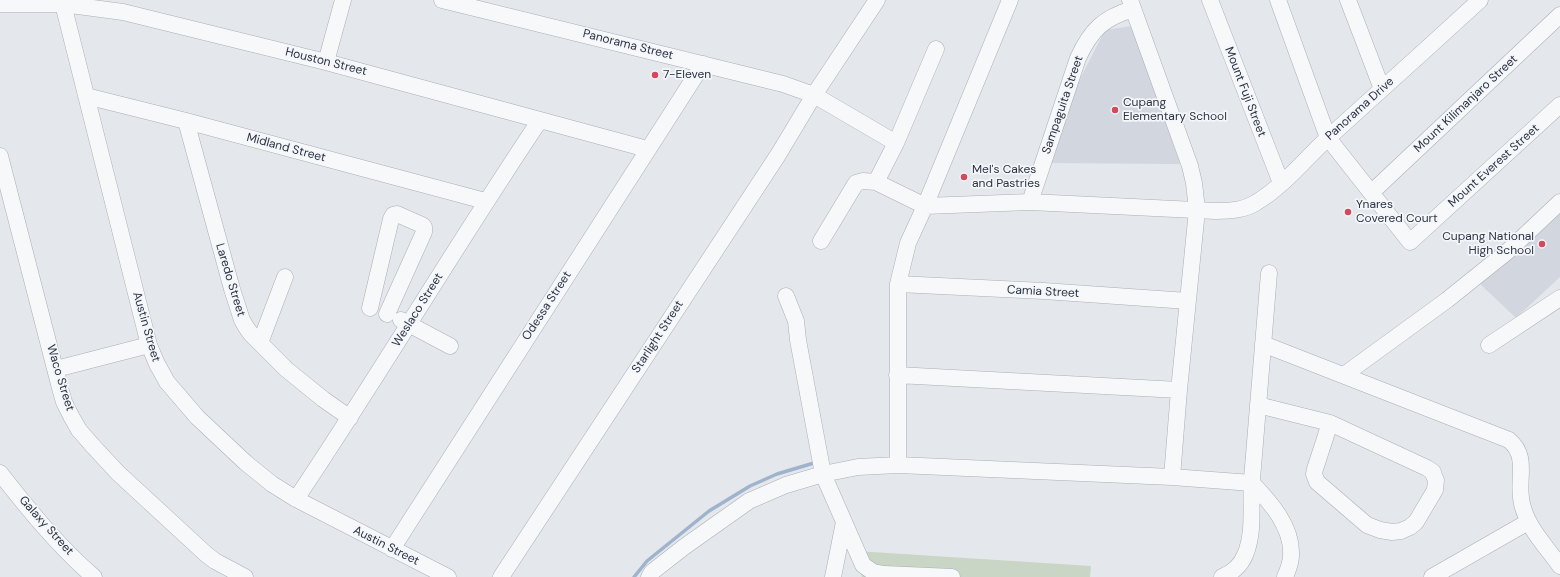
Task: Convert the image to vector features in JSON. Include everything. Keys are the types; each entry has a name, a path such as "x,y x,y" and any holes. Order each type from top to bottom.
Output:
{"street":[{"path":"326,62 343,0"},
{"name":"Panorama Street","path":"442,0 783,84 814,95 896,143"},
{"name":"Starlight Street","path":"501,577 778,155 814,95 877,0"},
{"path":"898,465 898,284 908,243 926,206 1010,0"},
{"name":"Mount Fuji Street","path":"1210,0 1281,184"},
{"path":"1278,0 1328,138 1372,192"},
{"path":"1348,0 1382,89"},
{"name":"Panorama Drive","path":"1197,210 1236,211 1258,202 1281,184 1328,138 1480,0"},
{"name":"Houston Street","path":"0,4 63,4 123,12 326,62 647,149"},
{"name":"Austin Street","path":"63,4 149,345 167,382 197,417 246,463 272,484 296,499 448,577"},
{"path":"1132,5 1190,166 1194,183 1197,210 1178,390 1172,478"},
{"name":"Sampaguita Street","path":"1030,202 1068,85 1078,58 1089,36 1106,21 1132,5"},
{"name":"Mount Kilimanjaro Street","path":"1372,192 1560,16"},
{"path":"876,182 896,143 936,49"},
{"name":"Odessa Street","path":"392,549 647,149 703,64"},
{"name":"Midland Street","path":"86,96 186,121 485,201"},
{"name":"Mount Everest Street","path":"1372,192 1411,242 1560,106"},
{"name":"Weslaco Street","path":"296,499 350,418 485,201 540,120"},
{"name":"Laredo Street","path":"186,121 232,289 242,320 251,334 286,369 350,418"},
{"name":"Waco Street","path":"0,156 64,402 79,430 118,473 207,555 244,577"},
{"path":"821,241 856,184 863,181 876,182 926,206 1030,202 1197,210"},
{"path":"1344,375 1446,300 1508,251 1560,202"},
{"path":"387,314 424,232 424,227 422,225 397,214 393,215 391,220 364,306 409,323 450,346"},
{"path":"1222,577 1240,565 1247,551 1250,535 1252,483 1269,274"},
{"path":"260,343 285,277"},
{"name":"Camia Street","path":"898,284 1044,291 1188,301"},
{"path":"786,296 796,321 798,340 823,474 864,565 873,572 884,576 952,577"},
{"path":"1489,345 1560,298"},
{"path":"1263,344 1509,440 1519,452 1521,458 1521,497 1528,522 1560,566"},
{"path":"56,369 149,345"},
{"path":"897,375 1178,390"},
{"path":"1258,405 1330,423 1433,472 1436,480 1434,490 1416,522 1410,528 1392,532 1380,530 1367,525 1317,482 1314,474 1315,469 1330,423"},
{"path":"649,577 652,572 684,547 749,501 786,485 823,474 858,468 898,465 1252,483 1278,513 1285,526 1291,550 1289,566 1285,577"},
{"name":"Galaxy Street","path":"0,473 45,526 94,577"},
{"path":"833,577 844,522"},
{"path":"1432,577 1528,522"},
{"path":"838,556 860,556"}],"shaded area":[{"name":"Cupang Elementary School","path":"1132,26 1180,164 1048,163 1077,85 1105,30"},
{"name":"Cupang National High School","path":"1560,212 1560,277 1516,318 1479,283"}],"green space":[{"path":"856,551 1091,566 1090,577 862,577"}],"waterway":[{"path":"634,577 647,561 709,511 750,486 777,474 814,463"}],"place":[{"name":"7-Eleven","path":"655,75"},
{"name":"Cupang Elementary School","path":"1115,110"},
{"name":"Mel's Cakes and Pastries","path":"964,177"},
{"name":"Ynares Covered Court","path":"1348,212"},
{"name":"Cupang National High School","path":"1542,244"}]}
